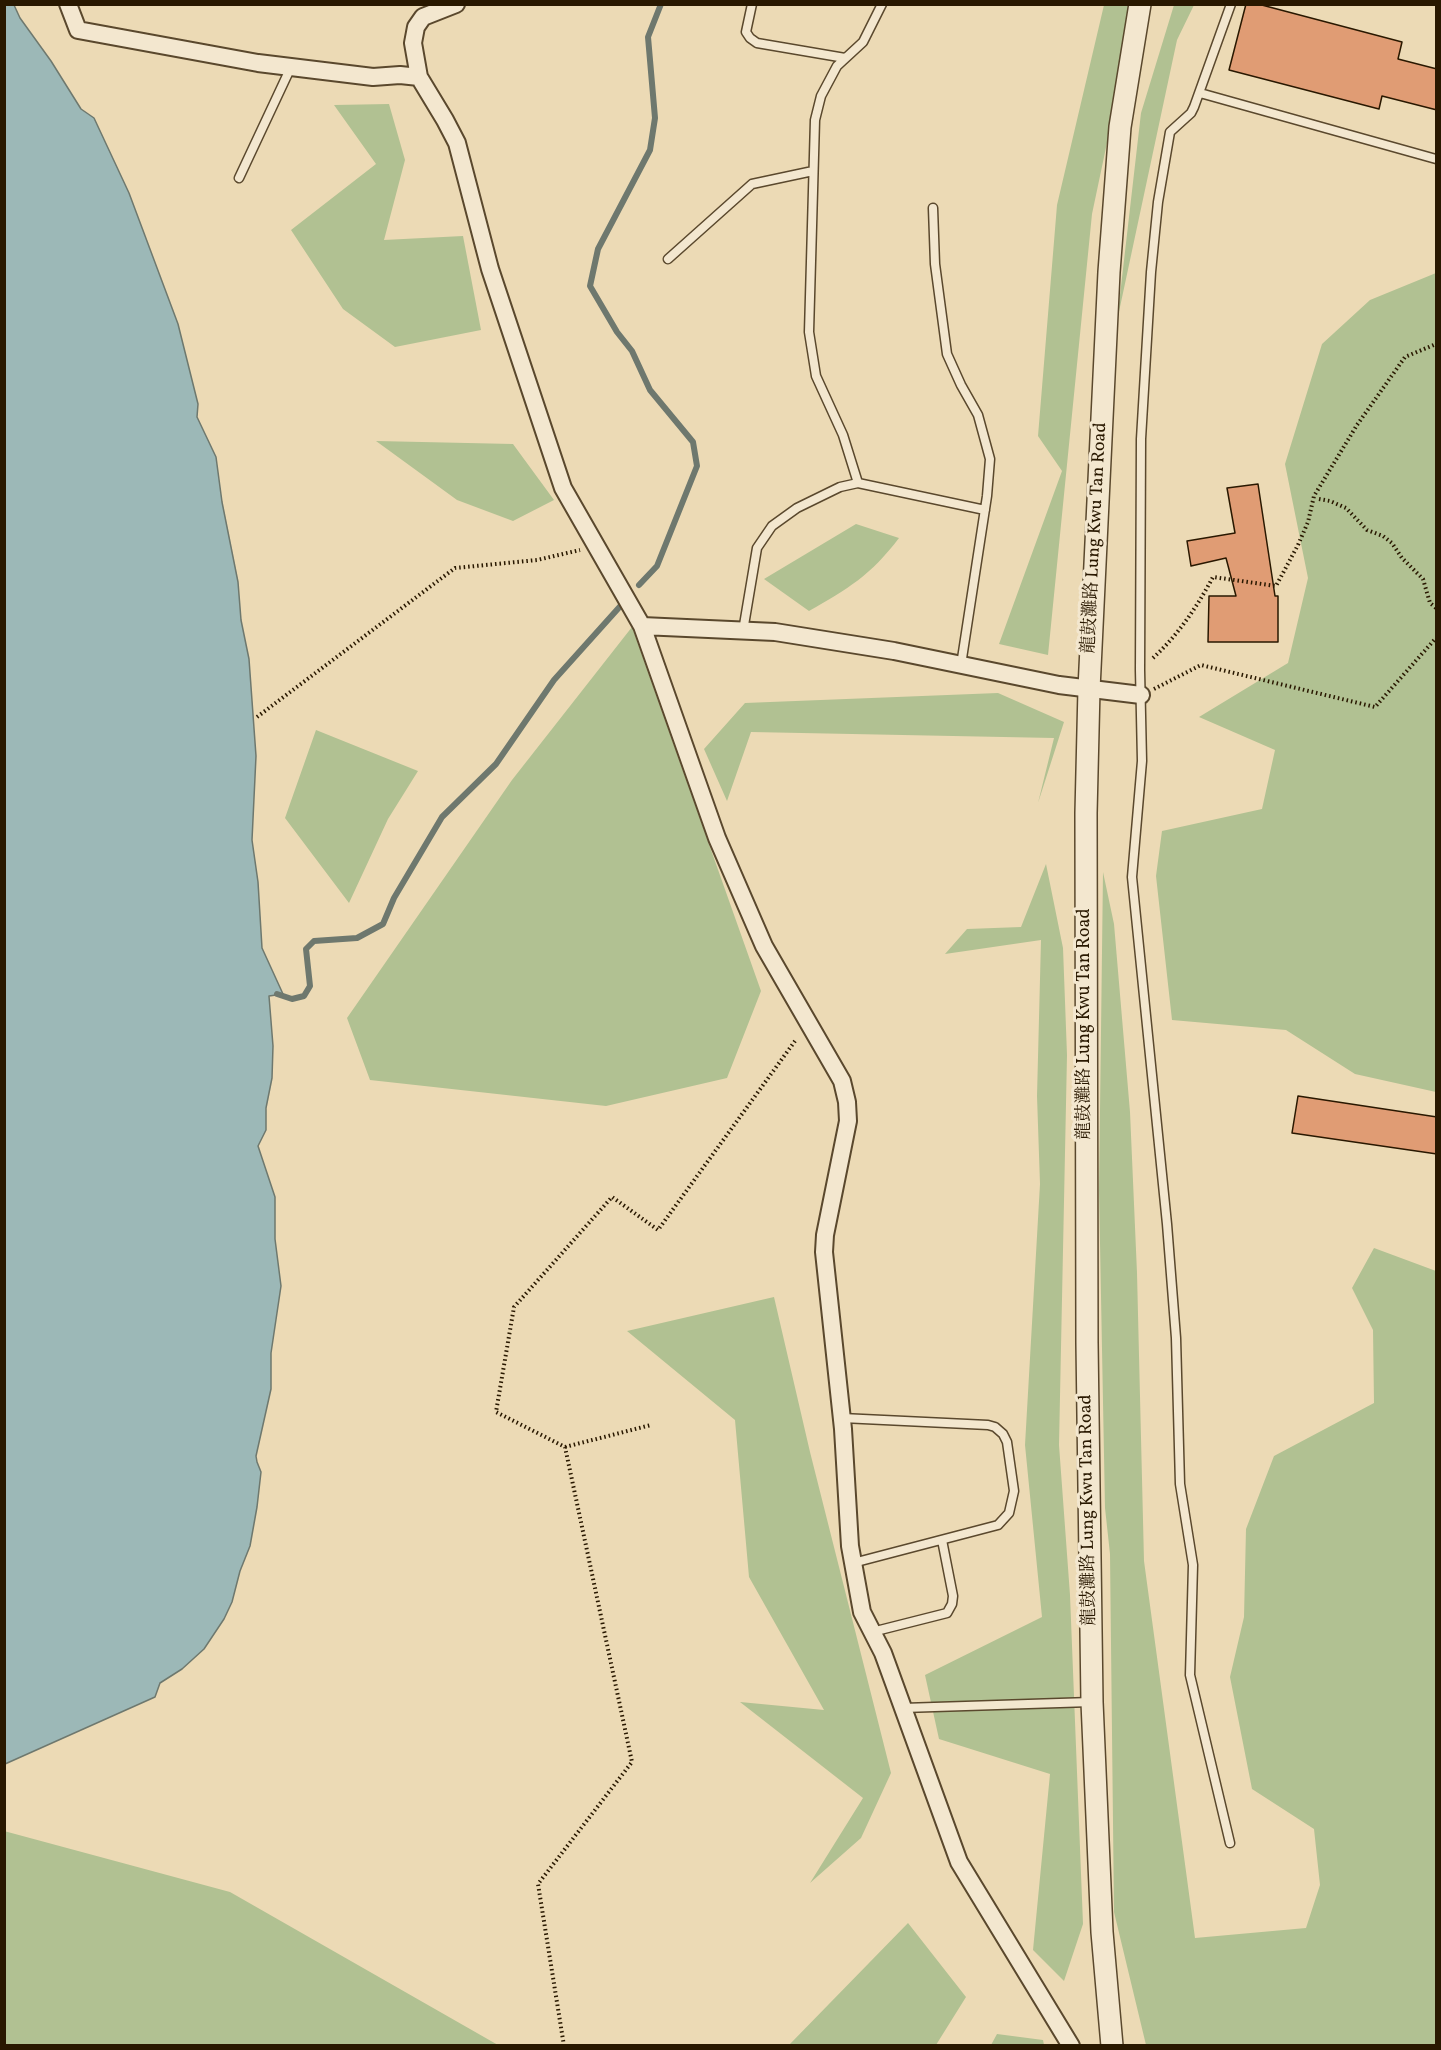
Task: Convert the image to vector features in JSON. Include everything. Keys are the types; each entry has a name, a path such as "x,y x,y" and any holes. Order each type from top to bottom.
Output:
{"street":[{"path":"69,4 78,30 258,63 373,77 400,75 419,77"},
{"path":"456,4 423,17 416,27 413,43 419,77 458,143 490,269 563,488 642,626 717,838 764,946 842,1081 847,1102 846,1135 825,1235 825,1252 842,1418 850,1546 861,1612 883,1653 959,1862 1071,2046"},
{"name":"龍鼓灘路 Lung Kwu Tan Road","path":"1112,2046 1102,1932 1092,1702 1087,1343 1086,813 1089,689 1111,250 1120,127 1140,4"},
{"path":"642,626 786,634 894,651 1059,685 1141,695"}],"lane":[{"path":"752,4 746,32 757,43 845,58"},
{"path":"858,483 843,435 816,376 809,332 815,120 821,96 837,66 863,42 882,4"},
{"path":"1230,1844 1190,1675 1193,1565 1180,1484 1176,1338 1167,1224 1132,876 1142,761 1141,440 1147,325 1158,202 1170,132 1191,112 1200,93 1231,4"},
{"path":"239,178 291,67"},
{"path":"1200,93 1437,159"},
{"path":"668,259 752,184 813,171"},
{"path":"933,208 935,264 947,354 961,386 978,415 990,459 985,510 961,665"},
{"path":"743,631 757,548 772,526 797,508 840,487 858,483 985,510"},
{"path":"842,1418 995,1427 1003,1434 1007,1442 1014,1491 1009,1513 998,1525 853,1563"},
{"path":"872,1632 947,1613 953,1596 942,1540"},
{"path":"903,1708 1092,1702"}],"path":[{"path":"1140,669 1163,649 1198,606 1213,577 1276,586 1308,522 1314,496 1358,425 1405,357 1437,344"},
{"path":"1319,499 1346,508 1367,530 1383,536 1392,543 1402,558 1423,579 1430,603 1437,608"},
{"path":"257,717 455,568 537,560 597,545"},
{"path":"1141,695 1201,665 1375,707 1437,638"},
{"path":"651,1425 565,1447 496,1412 514,1307 612,1197 658,1230 795,1041"},
{"path":"564,2046 538,1884 632,1762 565,1447"}],"green space":[{"path":"1104,5 1136,5 1092,214 1048,655 999,644 1062,471 1038,436 1057,205"},
{"path":"1174,5 1194,5 1177,40 1117,321 1141,113"},
{"path":"389,104 405,160 384,240 463,236 481,330 395,347 343,309 291,230 376,164 334,105"},
{"path":"1436,273 1436,1092 1355,1074 1286,1030 1172,1020 1156,876 1162,831 1262,809 1275,750 1199,717 1288,663 1308,578 1285,464 1322,344 1370,300"},
{"path":"376,441 513,444 554,500 513,521 457,500"},
{"path":"856,524 899,538 869,572 836,596 809,611 764,579"},
{"path":"632,627 761,991 727,1078 606,1106 370,1080 347,1018 512,780"},
{"path":"998,693 1064,722 1038,803 1054,738 751,732 727,801 704,749 745,703"},
{"path":"316,730 418,771 388,819 349,903 285,818"},
{"path":"1046,864 1063,948 1067,1055 1059,1445 1070,1595 1083,1924 1064,1981 1033,1950 1050,1774 939,1739 925,1675 1042,1617 1025,1445 1040,1184 1037,1096 1041,940 945,954 967,929 1021,927"},
{"path":"1103,872 1114,924 1130,1112 1137,1273 1144,1561 1195,1938 1306,1928 1320,1885 1314,1829 1252,1789 1230,1677 1244,1617 1246,1529 1274,1456 1374,1403 1373,1330 1352,1288 1374,1248 1436,1271 1436,2045 1146,2045 1114,1912 1110,1554 1105,1508 1099,1190"},
{"path":"774,1297 810,1452 891,1773 861,1838 810,1883 863,1798 740,1702 824,1710 749,1577 735,1420 627,1331"},
{"path":"4,1831 230,1892 498,2045 5,2045"},
{"path":"908,1923 966,1997 936,2045 789,2045"},
{"path":"997,2034 1043,2040 1044,2045 991,2045"}],"water":[{"path":"4,5 14,5 20,18 51,61 81,109 94,118 129,193 178,324 198,404 197,417 216,457 249,659 256,756 252,840 258,882 262,948 283,994 269,996 273,1046 272,1078 266,1108 266,1130 258,1146 275,1197 275,1239 281,1286 271,1353 271,1389 256,1456 261,1472 257,1507 250,1546 240,1571 232,1602 224,1619 204,1649 182,1669 160,1683 155,1697 5,1764"}],"building":[{"path":"1246,4 1258,4 1402,42 1398,59 1437,69 1437,110 1382,96 1379,109 1229,70"},
{"path":"1258,484 1275,596 1278,596 1278,642 1208,642 1209,596 1236,596 1226,558 1191,566 1187,541 1235,533 1227,488"},
{"path":"1298,1096 1437,1117 1437,1154 1292,1133"}],"waterway":[{"path":"639,585 657,566 697,466 693,442 650,390 632,351 617,332 590,286 598,249 650,150 655,118 648,37 661,4"},
{"path":"277,994 292,999 304,996 310,986 306,949 314,941 357,938 383,924 394,898 442,817 496,764 554,680 624,602"}]}
